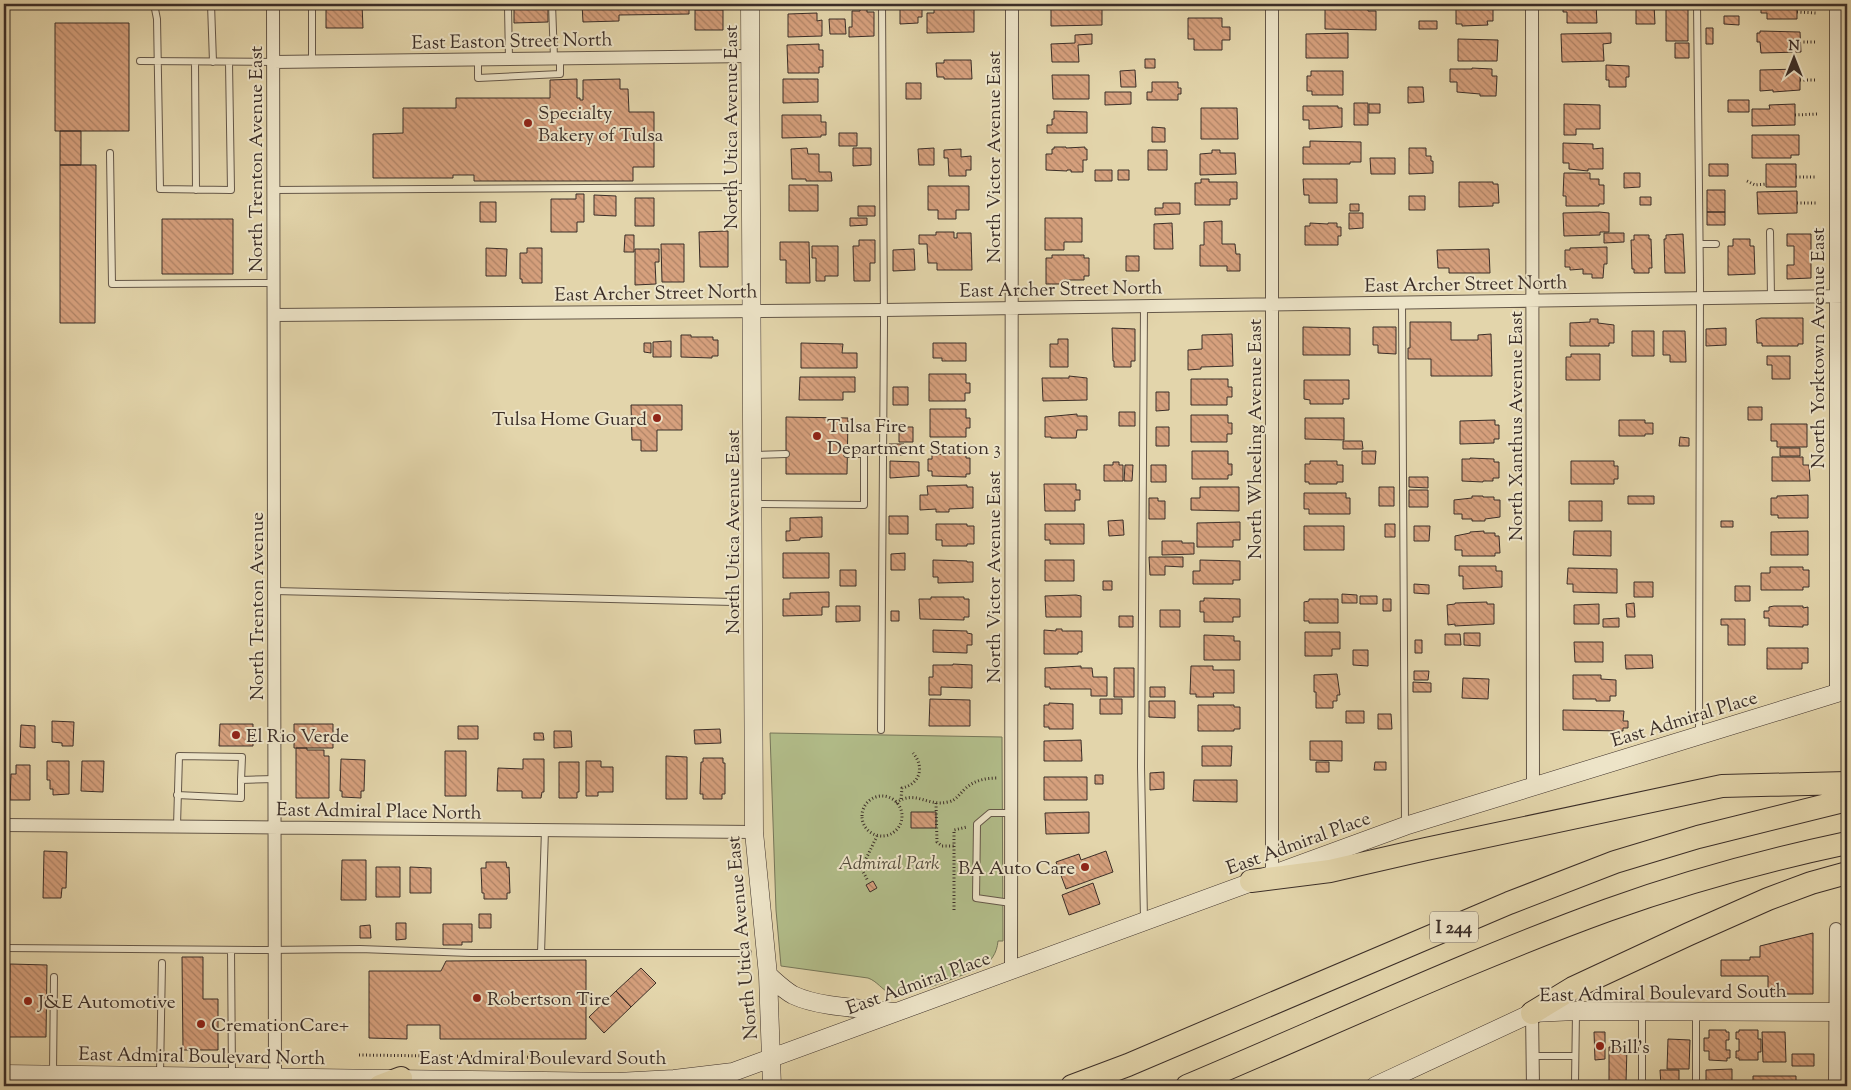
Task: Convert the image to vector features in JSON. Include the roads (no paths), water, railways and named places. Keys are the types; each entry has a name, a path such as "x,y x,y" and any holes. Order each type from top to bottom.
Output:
{"highway":[{"path":"1261,877 1330,871 1722,786 1847,783"},
{"name":"I 244","path":"1072,1086 1137,1061 1509,903 1615,862 1698,837 1847,800"},
{"name":"I 244","path":"1187,1086 1487,958 1609,910 1703,880 1847,842"},
{"path":"1532,1013 1573,988 1750,907 1811,883 1847,873"},
{"path":"380,1086 400,1078"}],"main road":[{"name":"North Utica Avenue East","path":"750,4 754,832 768,975 772,1086"},
{"name":"East Admiral Place","path":"772,1059 1261,877 1405,826 1842,691"},
{"path":"768,975 793,995 829,1004 897,1012"},
{"name":"East Admiral Boulevard South","path":"1375,1086 1403,1080 1532,1013 1576,1011 1841,1012"},
{"name":"East Admiral Boulevard South","path":"400,1078 617,1082 674,1079 733,1079 772,1059"},
{"name":"East Admiral Boulevard North","path":"4,1074 400,1078"}],"street":[{"name":"North Trenton Avenue East","path":"273,4 274,314"},
{"name":"North Victor Avenue East","path":"1011,970 1012,4"},
{"name":"North Wheeling Avenue East","path":"1261,877 1273,304 1272,4"},
{"name":"North Xanthus Avenue East","path":"1532,4 1533,788"},
{"name":"North Yorktown Avenue East","path":"1836,4 1842,296 1842,691"},
{"name":"East Easton Street North","path":"273,62 751,56"},
{"name":"East Archer Street North","path":"274,314 884,310 1842,296"},
{"name":"North Trenton Avenue","path":"274,314 275,1077"},
{"name":"East Admiral Place North","path":"4,825 754,832"},
{"path":"1835,1086 1841,1012 1836,929"},
{"path":"1532,1013 1533,1086"}],"lane":[{"path":"154,4 157,18 160,189 231,190 229,62"},
{"path":"211,4 212,62"},
{"path":"312,4 312,62"},
{"path":"478,60 478,78 560,74 552,4"},
{"path":"882,4 884,310 882,730"},
{"path":"1698,4 1700,244 1699,735"},
{"path":"508,7 509,59"},
{"path":"140,61 273,62"},
{"path":"196,62 196,190"},
{"path":"110,153 112,284 274,284"},
{"path":"274,190 752,187"},
{"path":"1770,232 1771,297"},
{"path":"1700,244 1716,244"},
{"path":"1402,303 1405,826"},
{"path":"1144,306 1141,768 1144,921"},
{"path":"753,455 786,454"},
{"path":"753,504 864,505 864,454 847,454"},
{"path":"274,591 733,602"},
{"path":"176,826 177,795 179,756 242,757 241,798 177,795"},
{"path":"241,780 275,779"},
{"path":"1011,814 990,813 977,824 976,898 1011,903"},
{"path":"542,952 545,830"},
{"path":"4,948 360,949 471,953 748,953"},
{"path":"231,950 232,1076"},
{"path":"160,1075 162,963"},
{"path":"54,977 54,1074"},
{"path":"1575,1084 1576,1011"},
{"path":"1642,1011 1642,1086"},
{"path":"1696,1011 1696,1086"},
{"path":"1533,1056 1575,1056"}],"place":[{"name":"Specialty Bakery of Tulsa","path":"528,123"},
{"name":"Tulsa Home Guard","path":"657,418"},
{"name":"Tulsa Fire Department Station 3","path":"817,436"},
{"name":"El Rio Verde","path":"236,735"},
{"name":"BA Auto Care","path":"1085,867"},
{"name":"Robertson Tire","path":"477,998"},
{"name":"J&E Automotive","path":"28,1001"},
{"name":"CremationCare+","path":"201,1024"},
{"name":"Bill's","path":"1600,1046"}],"park label":[{"name":"Admiral Park","path":"889,862"}]}
